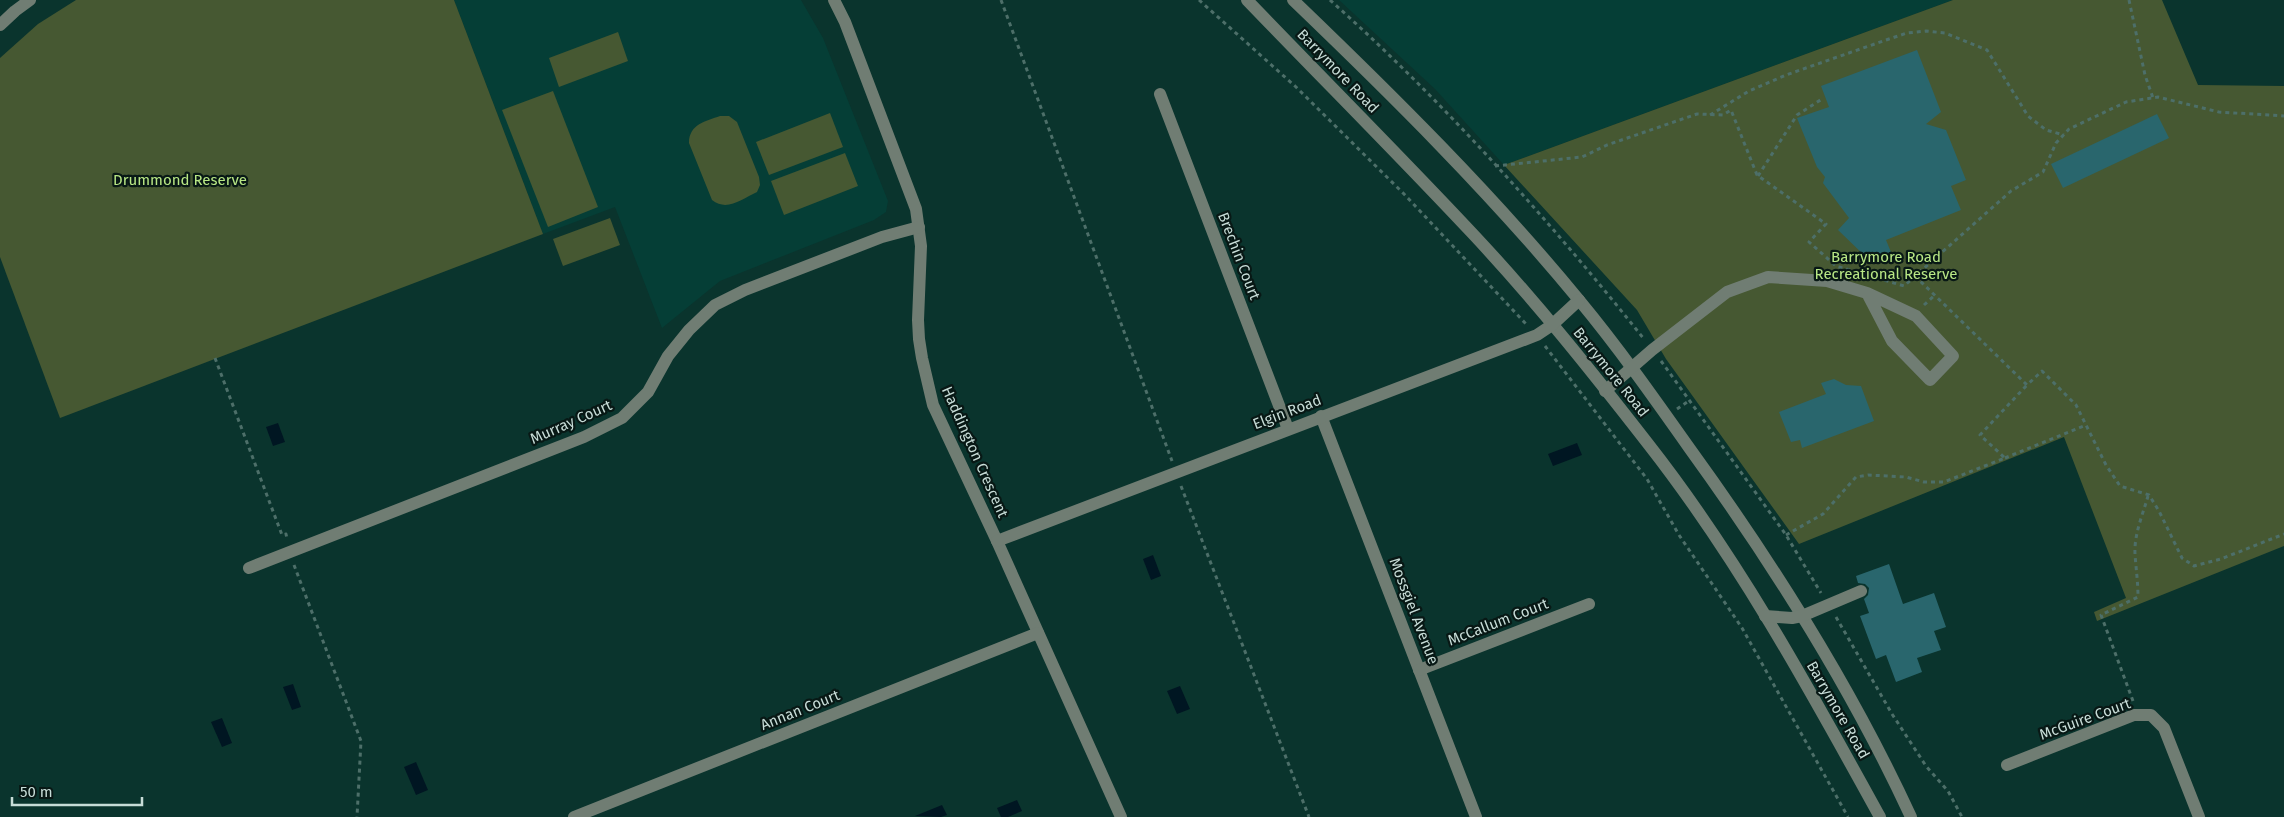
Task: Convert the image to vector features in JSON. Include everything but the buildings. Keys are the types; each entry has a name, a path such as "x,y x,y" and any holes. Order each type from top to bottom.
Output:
{"street":[{"path":"0,25 30,0"},
{"name":"Haddington Crescent","path":"834,0 845,22 914,200 919,227 921,260 918,320 922,358 933,405 997,541 1121,817"},
{"name":"Barrymore Road","path":"1248,0 1474,235 1552,325 1650,446 1698,514 1765,616 1880,817"},
{"name":"Barrymore Road","path":"1293,0 1389,92 1495,204 1579,300 1632,370 1729,503 1802,616 1842,683 1899,790 1911,817"},
{"name":"Brechin Court","path":"1160,94 1288,429"},
{"name":"Murray Court","path":"249,568 584,437 622,418 648,392 668,356 689,330 715,305 745,290 882,237 919,227"},
{"path":"1605,391 1632,370 1652,350 1727,292 1768,277 1827,281 1867,293 1916,316 1953,356 1930,380 1892,341 1867,293"},
{"name":"Elgin Road","path":"997,541 1537,335 1552,325 1579,300"},
{"name":"Mossgiel Avenue","path":"1321,416 1476,817"},
{"path":"1765,616 1792,618 1802,616 1861,591"},
{"name":"McCallum Court","path":"1419,670 1589,604"},
{"name":"Annan Court","path":"574,817 1038,632"},
{"name":"McGuire Court","path":"2007,765 2134,715 2152,715 2164,728 2199,817"},
{"path":"1899,790 1920,817"}],"path":[{"path":"1001,0 1176,472 1309,817"},
{"path":"1199,0 1296,87 1337,127 1404,194 1537,335 1647,479 1679,535 1742,628 1848,817"},
{"path":"2130,0 2145,75 2153,98"},
{"path":"1710,115 1750,91 1786,74 1893,38 1926,31 1944,33 1987,50 2028,116 2046,130 2064,135"},
{"path":"1495,166 1582,157 1607,146 1697,114 1723,115 1731,110 1758,176 1826,224 1809,242 1836,266 1904,286 2011,191 2043,172 2056,143 2069,130 2126,102 2158,97 2220,112 2284,116"},
{"path":"1758,176 1797,115 1822,99"},
{"path":"1915,276 2027,385"},
{"path":"215,358 282,534 286,534 288,542"},
{"path":"2005,458 1980,435 2042,371 2076,405 2106,465 2120,486 2148,496 2159,511 2182,558 2194,566 2221,559 2284,534"},
{"path":"1786,535 1823,514 1856,478 1868,475 1906,477 1924,482 1944,482 2086,425"},
{"path":"2134,715 2134,701 2101,614 2138,597 2135,553 2137,534 2148,496"},
{"path":"293,560 361,741 357,817"},
{"path":"1942,785 1948,791 1962,817"}],"shaded area":[{"path":"454,0 801,0 823,38 888,201 886,212 874,220 720,281 662,328 615,207 543,234"},
{"path":"1339,0 1953,0 1504,165 1435,89"},
{"path":"278,423 285,442 273,446 266,427"},
{"path":"1577,443 1582,455 1553,466 1548,454"},
{"path":"1153,555 1161,576 1151,580 1143,559"},
{"path":"293,684 301,707 292,710 283,687"},
{"path":"1180,686 1190,709 1177,714 1167,691"},
{"path":"222,718 232,743 222,747 211,722"},
{"path":"416,762 428,790 416,795 404,767"},
{"path":"1017,800 1022,811 1008,817 1001,817 997,808"},
{"path":"942,805 947,815 941,817 915,816"}],"green space":[{"name":"Drummond Reserve","path":"76,0 454,0 543,234 60,418 0,257 0,58 38,24"},
{"name":"Barrymore Road Recreational Reserve","path":"1953,0 2162,0 2198,85 2284,86 2284,546 2097,621 2094,612 2126,598 2064,437 1799,544 1666,359 1637,310 1504,165"},
{"path":"618,32 628,61 559,87 549,58"},
{"path":"553,91 598,207 548,227 502,110"},
{"path":"830,113 843,147 769,175 756,142"},
{"path":"720,116 729,116 737,122 759,177 760,185 757,192 729,205 723,205 712,200 689,143 695,127"},
{"path":"845,153 858,186 784,215 771,181"},
{"path":"610,218 620,245 563,266 553,239"}]}
